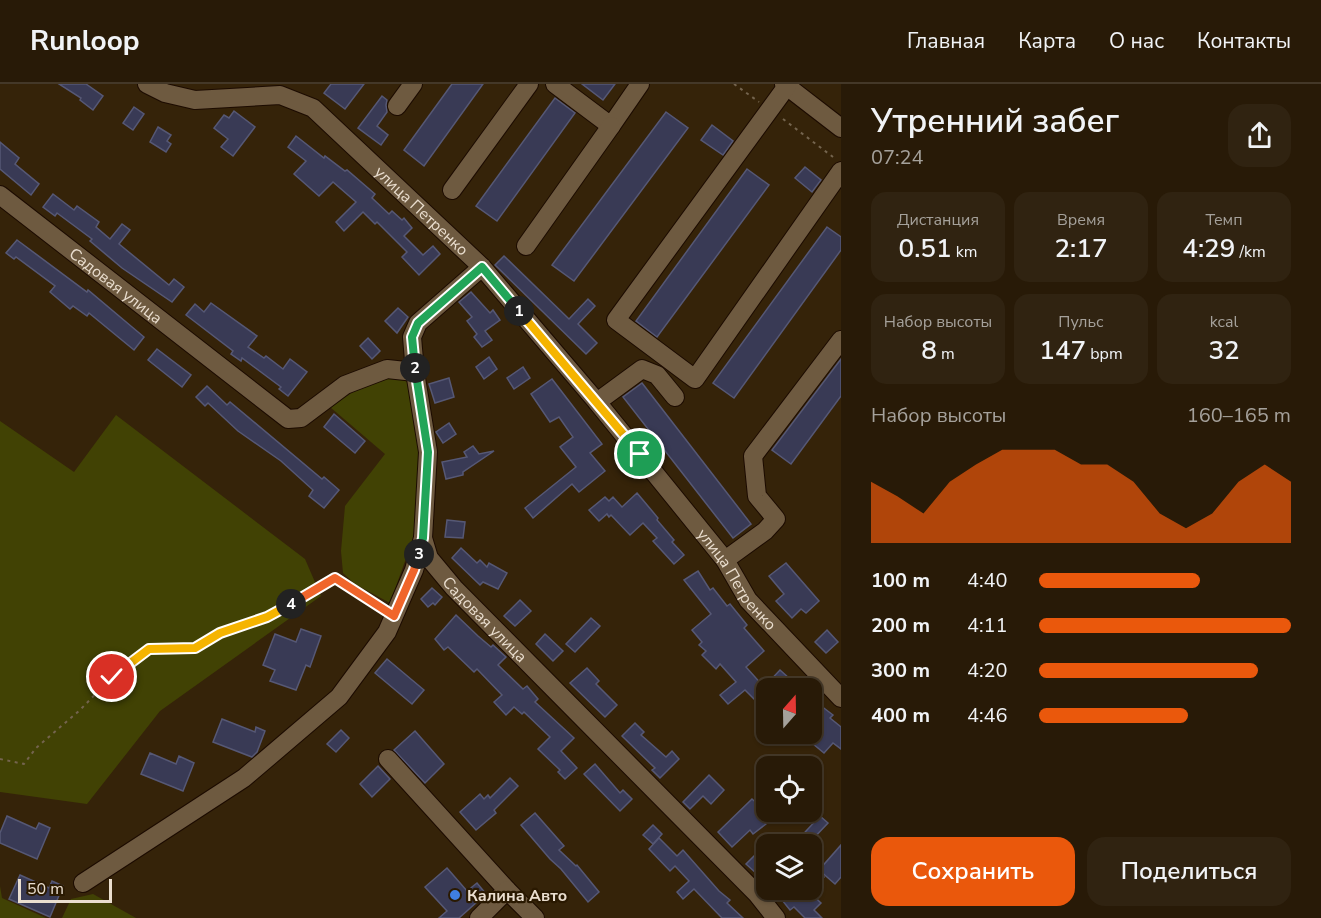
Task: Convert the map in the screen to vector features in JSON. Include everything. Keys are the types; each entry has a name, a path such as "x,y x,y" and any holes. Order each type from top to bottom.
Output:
{"street":[{"name":"улица Петренко","path":"147,84 165,93 195,100 280,95 313,108 482,267 597,402 725,560 748,600 841,698"},
{"path":"398,106 413,84"},
{"path":"452,190 529,84"},
{"path":"555,84 611,126"},
{"path":"526,246 640,84"},
{"path":"841,128 786,85 616,320 695,379 841,171"},
{"name":"Садовая улица","path":"0,195 288,419 302,418 345,385 387,369 415,372 428,452 423,538 429,558 454,588 757,894 777,918"},
{"path":"415,372 412,337 418,323 482,267"},
{"path":"725,560 765,531 776,519 757,496 753,456 841,340"},
{"path":"597,402 642,369 657,375 675,397"},
{"path":"83,883 244,778 339,697 387,632 414,570 423,538"},
{"path":"388,759 535,918"},
{"path":"479,918 507,890"}],"path":[{"path":"734,84 841,163"},
{"path":"0,759 24,764 36,748 80,710 112,677 149,649 195,648 220,633 267,617 335,578 394,616"}],"shaded area":[{"path":"402,378 409,384 420,445 414,536 390,603 355,584 343,573 341,551 345,506 385,454 330,407 378,380"},
{"path":"116,415 305,559 321,596 160,711 87,804 0,792 0,421 74,472"},
{"path":"0,886 2,898 46,918 0,918"},
{"path":"93,894 136,918 62,918 71,899"}],"building":[{"path":"59,84 86,84 103,96 93,110 80,100 81,98"},
{"path":"331,84 364,84 345,109 324,93"},
{"path":"452,84 483,84 424,166 404,150"},
{"path":"582,84 615,84 603,100"},
{"path":"382,96 387,100 387,112 377,126 388,135 381,145 358,128"},
{"path":"555,98 575,113 497,221 476,206"},
{"path":"134,107 144,114 133,130 123,123"},
{"path":"234,111 255,127 233,156 221,147 228,139 214,128 224,115 229,118"},
{"path":"666,112 688,128 574,281 552,265"},
{"path":"712,125 733,141 723,155 701,140"},
{"path":"158,127 171,135 167,141 171,144 166,152 150,142"},
{"path":"296,136 324,158 325,156 345,171 347,170 375,194 372,198 389,214 392,211 402,220 404,218 412,228 404,236 423,255 433,246 440,254 419,275 402,257 407,252 377,222 375,224 363,212 344,231 336,222 356,202 333,182 319,196 294,174 306,161 288,147"},
{"path":"0,142 19,158 15,164 39,184 31,195 0,169"},
{"path":"805,167 821,180 812,192 795,178"},
{"path":"747,169 769,185 657,337 636,321"},
{"path":"53,194 74,210 77,206 99,222 96,227 110,239 122,224 130,230 119,244 169,285 174,279 184,287 172,302 122,268 90,241 92,239 57,213 55,216 43,207"},
{"path":"827,227 841,237 841,250 734,398 713,383"},
{"path":"17,240 87,292 88,290 144,337 134,350 89,313 87,316 73,306 70,309 50,292 55,286 16,257 14,259 6,253"},
{"path":"504,256 569,319 588,299 595,306 578,324 597,343 586,354 495,265"},
{"path":"471,292 490,313 493,310 500,320 485,331 492,340 482,347 474,337 477,334 467,321 472,317 459,302"},
{"path":"211,303 257,336 248,347 264,358 266,356 283,369 290,359 307,372 288,396 279,389 281,387 242,358 241,361 231,354 233,351 186,315 195,304 204,312"},
{"path":"398,308 408,317 397,333 385,321"},
{"path":"368,338 380,351 372,359 360,346"},
{"path":"157,349 191,375 182,387 148,360"},
{"path":"489,357 497,369 484,379 476,367"},
{"path":"841,359 841,396 791,464 772,450"},
{"path":"523,367 530,378 514,389 507,378"},
{"path":"449,378 454,397 435,403 429,384"},
{"path":"552,379 602,444 590,453 605,471 579,492 572,484 533,518 525,508 576,467 560,447 573,437 559,417 550,422 531,394"},
{"path":"642,383 751,524 733,538 623,397"},
{"path":"207,386 227,405 230,402 322,479 324,477 339,490 324,508 309,496 313,490 281,461 238,431 208,403 205,406 196,397"},
{"path":"334,414 365,441 355,453 324,427"},
{"path":"449,423 456,434 443,443 436,432"},
{"path":"473,446 479,454 494,451 463,472 463,475 446,479 442,462 467,457 464,452"},
{"path":"637,493 684,555 674,564 653,541 657,538 643,523 630,535 611,515 609,517 607,514 599,521 589,510 605,497 609,501 613,497 622,507"},
{"path":"447,520 465,522 463,538 445,537"},
{"path":"461,548 477,563 480,560 487,567 489,563 507,573 498,589 483,582 480,585 452,558"},
{"path":"786,563 819,601 806,613 801,609 792,618 776,601 784,594 769,576"},
{"path":"698,571 710,590 713,588 727,606 730,604 747,625 744,628 764,651 746,667 756,678 756,701 745,690 728,704 720,695 736,682 720,664 716,669 702,655 706,651 699,645 702,642 692,630 711,614 684,580"},
{"path":"432,588 442,597 435,605 433,603 428,607 421,599"},
{"path":"520,600 531,611 515,626 504,616"},
{"path":"456,615 491,647 493,645 506,657 498,665 523,689 527,686 538,699 535,702 574,738 561,751 577,768 565,779 558,772 560,770 538,749 550,737 524,712 522,714 514,707 506,715 494,702 502,695 477,669 474,672 448,647 444,650 435,639"},
{"path":"591,618 600,626 575,652 566,644"},
{"path":"301,629 321,636 310,667 306,665 296,690 270,681 275,670 263,665 275,634 296,642"},
{"path":"827,630 838,642 826,653 815,642"},
{"path":"545,634 563,651 553,661 536,644"},
{"path":"387,659 424,690 412,704 375,673"},
{"path":"587,668 599,681 596,684 617,705 605,717 570,683"},
{"path":"780,670 789,678 772,678"},
{"path":"822,707 833,715 830,718 841,727 841,749 833,743 824,753 813,744 822,744"},
{"path":"222,719 255,732 256,727 265,731 257,752 252,757 213,742"},
{"path":"635,723 644,732 641,735 666,757 672,751 679,759 660,778 652,770 655,768 622,736"},
{"path":"341,730 349,738 336,752 327,744"},
{"path":"415,731 444,764 425,783 394,750"},
{"path":"150,753 176,764 179,756 194,763 183,791 141,774"},
{"path":"595,764 620,793 623,790 632,799 620,811 584,774"},
{"path":"378,766 390,779 372,797 360,784"},
{"path":"709,775 724,790 711,804 703,796 690,809 683,802"},
{"path":"510,778 518,786 494,810 496,813 476,830 460,812 480,794 484,799 488,795 490,798"},
{"path":"752,799 756,803 756,822 766,824 753,834 750,830 732,847 718,832"},
{"path":"535,813 564,846 559,850 577,865 599,892 588,902 521,825"},
{"path":"7,816 36,829 39,823 50,828 37,859 0,843 0,833"},
{"path":"822,818 828,823 818,834 803,834 814,822 822,822"},
{"path":"653,825 662,834 653,844 643,835"},
{"path":"659,838 677,856 683,850 719,891 730,900 727,903 743,918 722,918 694,889 683,899 677,892 689,881 675,866 670,871 649,849"},
{"path":"841,845 841,877 835,884 822,873 822,867"},
{"path":"756,854 756,873 746,864"},
{"path":"447,868 467,891 477,883 486,894 459,918 439,918 447,911 425,887"},
{"path":"20,875 49,888 52,881 63,886 50,917 9,899"},
{"path":"782,900 818,900 821,903 814,910 822,918 805,918 794,907 790,910"}],"place":[{"name":"Калина Авто","path":"455,895"}],"route":[{"path":"112,677 149,649 195,648 220,633 267,617 335,578 394,616 414,570 423,538 428,452 412,337 418,323 482,267 640,454"}]}
